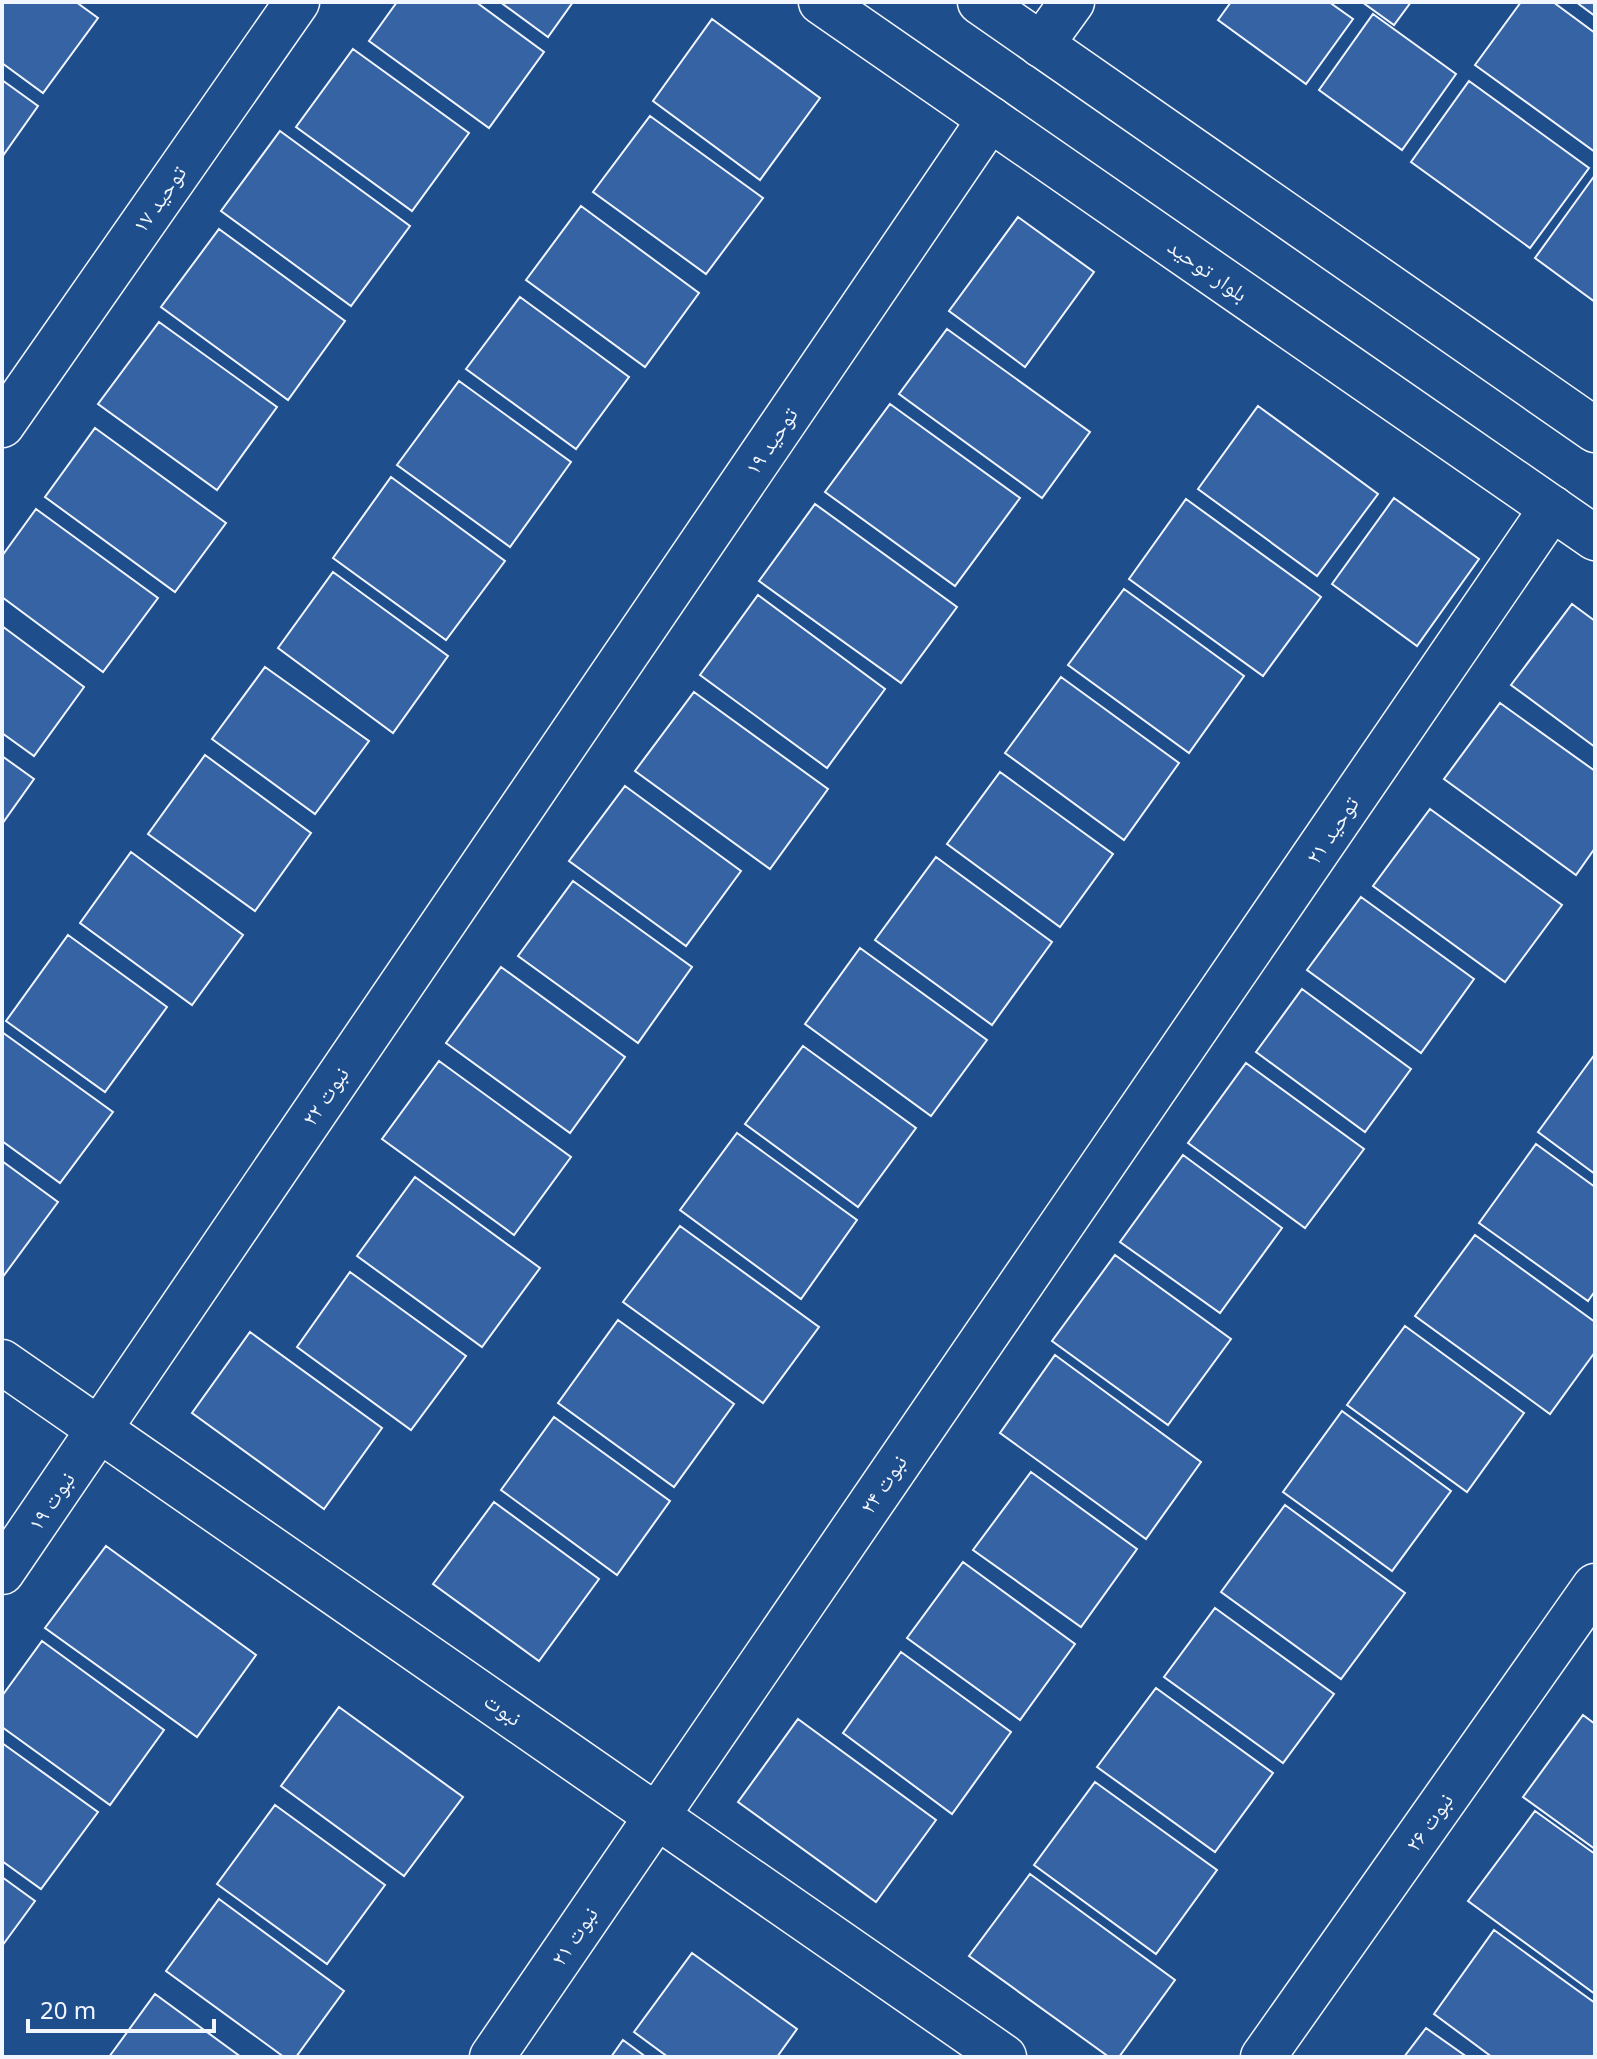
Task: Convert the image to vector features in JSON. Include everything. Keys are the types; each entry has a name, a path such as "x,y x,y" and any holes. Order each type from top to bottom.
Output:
{"street":[{"name":"توحید ۱۷","path":"12,410 297,2"},
{"name":"بلوار توحید","path":"821,2 1595,538"},
{"path":"980,2 1595,430"},
{"path":"1041,45 1072,2"},
{"name":"توحید ۱۹","path":"551,763 990,119"},
{"name":"توحید ۲۱","path":"1111,1152 1552,508"},
{"name":"نبوت ۲۲","path":"99,1430 551,763"},
{"name":"نبوت ۲۴","path":"656,1815 1111,1152"},
{"name":"نبوت","path":"2,1362 1004,2057"},
{"name":"نبوت ۱۹","path":"2,1572 99,1430"},
{"name":"نبوت ۲۶","path":"1263,2057 1595,1586"},
{"name":"نبوت ۲۱","path":"492,2057 656,1815"}],"building":[{"path":"2,2 76,2 98,18 43,93 2,63"},
{"path":"397,2 476,2 544,52 489,128 369,41"},
{"path":"500,2 573,2 548,37"},
{"path":"1231,2 1329,2 1353,19 1306,84 1218,20"},
{"path":"1362,2 1411,2 1394,25"},
{"path":"1521,2 1553,2 1595,33 1595,152 1475,65"},
{"path":"1576,2 1595,2 1595,16"},
{"path":"1373,14 1456,74 1402,150 1319,90"},
{"path":"712,19 820,98 760,180 653,101"},
{"path":"353,49 469,133 412,211 296,127"},
{"path":"2,80 38,106 2,157"},
{"path":"1469,81 1589,168 1530,248 1411,162"},
{"path":"650,116 763,198 706,274 593,192"},
{"path":"280,131 410,226 351,306 221,211"},
{"path":"1595,175 1595,302 1535,258"},
{"path":"581,206 699,293 645,367 526,280"},
{"path":"1018,217 1094,272 1025,367 949,311"},
{"path":"219,229 345,321 288,400 161,307"},
{"path":"520,297 629,377 576,449 466,369"},
{"path":"159,322 277,407 217,490 98,404"},
{"path":"947,329 1090,432 1042,498 899,394"},
{"path":"459,381 571,462 510,547 397,465"},
{"path":"890,404 1020,498 955,586 825,492"},
{"path":"1258,406 1378,494 1317,576 1198,489"},
{"path":"95,428 226,523 175,592 45,497"},
{"path":"391,477 505,561 446,640 333,558"},
{"path":"1394,498 1479,559 1417,646 1332,584"},
{"path":"1186,499 1321,597 1263,676 1129,579"},
{"path":"815,504 957,607 901,683 759,581"},
{"path":"36,509 158,598 103,672 2,597 2,556"},
{"path":"333,572 448,656 393,733 278,648"},
{"path":"1124,589 1244,676 1189,753 1068,665"},
{"path":"758,595 885,689 827,768 700,675"},
{"path":"1572,604 1595,621 1595,747 1511,685"},
{"path":"2,626 84,687 34,756 2,733"},
{"path":"265,667 369,741 315,814 212,739"},
{"path":"1061,677 1179,763 1124,840 1005,753"},
{"path":"694,692 828,789 770,869 635,771"},
{"path":"1500,703 1595,771 1595,848 1576,875 1444,779"},
{"path":"205,755 311,833 255,911 148,834"},
{"path":"2,756 34,779 2,824"},
{"path":"1000,772 1113,854 1060,927 947,844"},
{"path":"625,786 741,871 686,946 569,861"},
{"path":"1430,809 1562,905 1505,982 1373,886"},
{"path":"131,852 243,935 192,1005 80,923"},
{"path":"936,857 1052,942 992,1025 875,940"},
{"path":"573,881 692,967 638,1043 518,956"},
{"path":"1361,897 1474,979 1421,1053 1307,970"},
{"path":"68,935 167,1007 105,1092 6,1021"},
{"path":"860,948 987,1040 931,1116 805,1024"},
{"path":"501,967 625,1057 570,1133 446,1043"},
{"path":"1302,989 1411,1069 1365,1132 1256,1052"},
{"path":"2,1032 113,1112 60,1183 2,1141"},
{"path":"803,1046 916,1128 858,1207 745,1124"},
{"path":"1595,1054 1595,1174 1538,1132"},
{"path":"439,1061 571,1157 514,1235 382,1139"},
{"path":"1246,1063 1364,1149 1305,1228 1188,1143"},
{"path":"737,1133 857,1220 801,1299 680,1210"},
{"path":"1536,1144 1595,1187 1595,1291 1588,1301 1479,1223"},
{"path":"1183,1155 1282,1228 1220,1313 1120,1242"},
{"path":"2,1161 58,1202 2,1278"},
{"path":"415,1177 540,1268 482,1347 357,1256"},
{"path":"680,1226 819,1327 763,1403 623,1302"},
{"path":"1475,1235 1595,1322 1595,1352 1550,1414 1415,1316"},
{"path":"1115,1255 1231,1339 1168,1425 1052,1341"},
{"path":"350,1272 466,1356 411,1430 297,1347"},
{"path":"618,1320 734,1404 674,1487 558,1403"},
{"path":"1405,1326 1524,1413 1467,1492 1347,1405"},
{"path":"250,1332 382,1428 324,1509 192,1413"},
{"path":"1055,1355 1201,1462 1146,1539 1000,1433"},
{"path":"1342,1411 1451,1491 1392,1571 1283,1492"},
{"path":"554,1417 670,1501 617,1575 501,1490"},
{"path":"1031,1472 1137,1549 1081,1627 973,1550"},
{"path":"494,1502 599,1579 539,1661 433,1584"},
{"path":"1285,1505 1405,1593 1341,1679 1221,1592"},
{"path":"106,1546 256,1655 197,1737 45,1628"},
{"path":"963,1562 1075,1644 1020,1720 907,1638"},
{"path":"1215,1608 1334,1694 1283,1763 1164,1677"},
{"path":"42,1641 164,1730 110,1805 2,1727 2,1696"},
{"path":"901,1652 1011,1732 952,1814 843,1733"},
{"path":"1156,1688 1273,1773 1215,1852 1097,1767"},
{"path":"339,1707 463,1797 404,1876 281,1786"},
{"path":"1583,1715 1595,1724 1595,1849 1523,1797"},
{"path":"798,1719 936,1820 876,1902 738,1802"},
{"path":"2,1743 98,1812 41,1889 2,1861"},
{"path":"1095,1782 1217,1870 1156,1954 1034,1865"},
{"path":"275,1805 385,1885 327,1964 217,1884"},
{"path":"1535,1811 1595,1854 1595,1994 1468,1901"},
{"path":"1030,1874 1175,1980 1119,2057 1109,2057 969,1956"},
{"path":"2,1877 35,1901 2,1946"},
{"path":"219,1899 344,1991 296,2057 284,2057 166,1971"},
{"path":"1494,1930 1595,2003 1594,2057 1492,2057 1434,2014"},
{"path":"692,1953 797,2029 777,2057 668,2057 634,2032"},
{"path":"155,1994 241,2057 109,2057"},
{"path":"1426,2028 1467,2057 1404,2057"},
{"path":"623,2040 646,2057 611,2057"}]}
